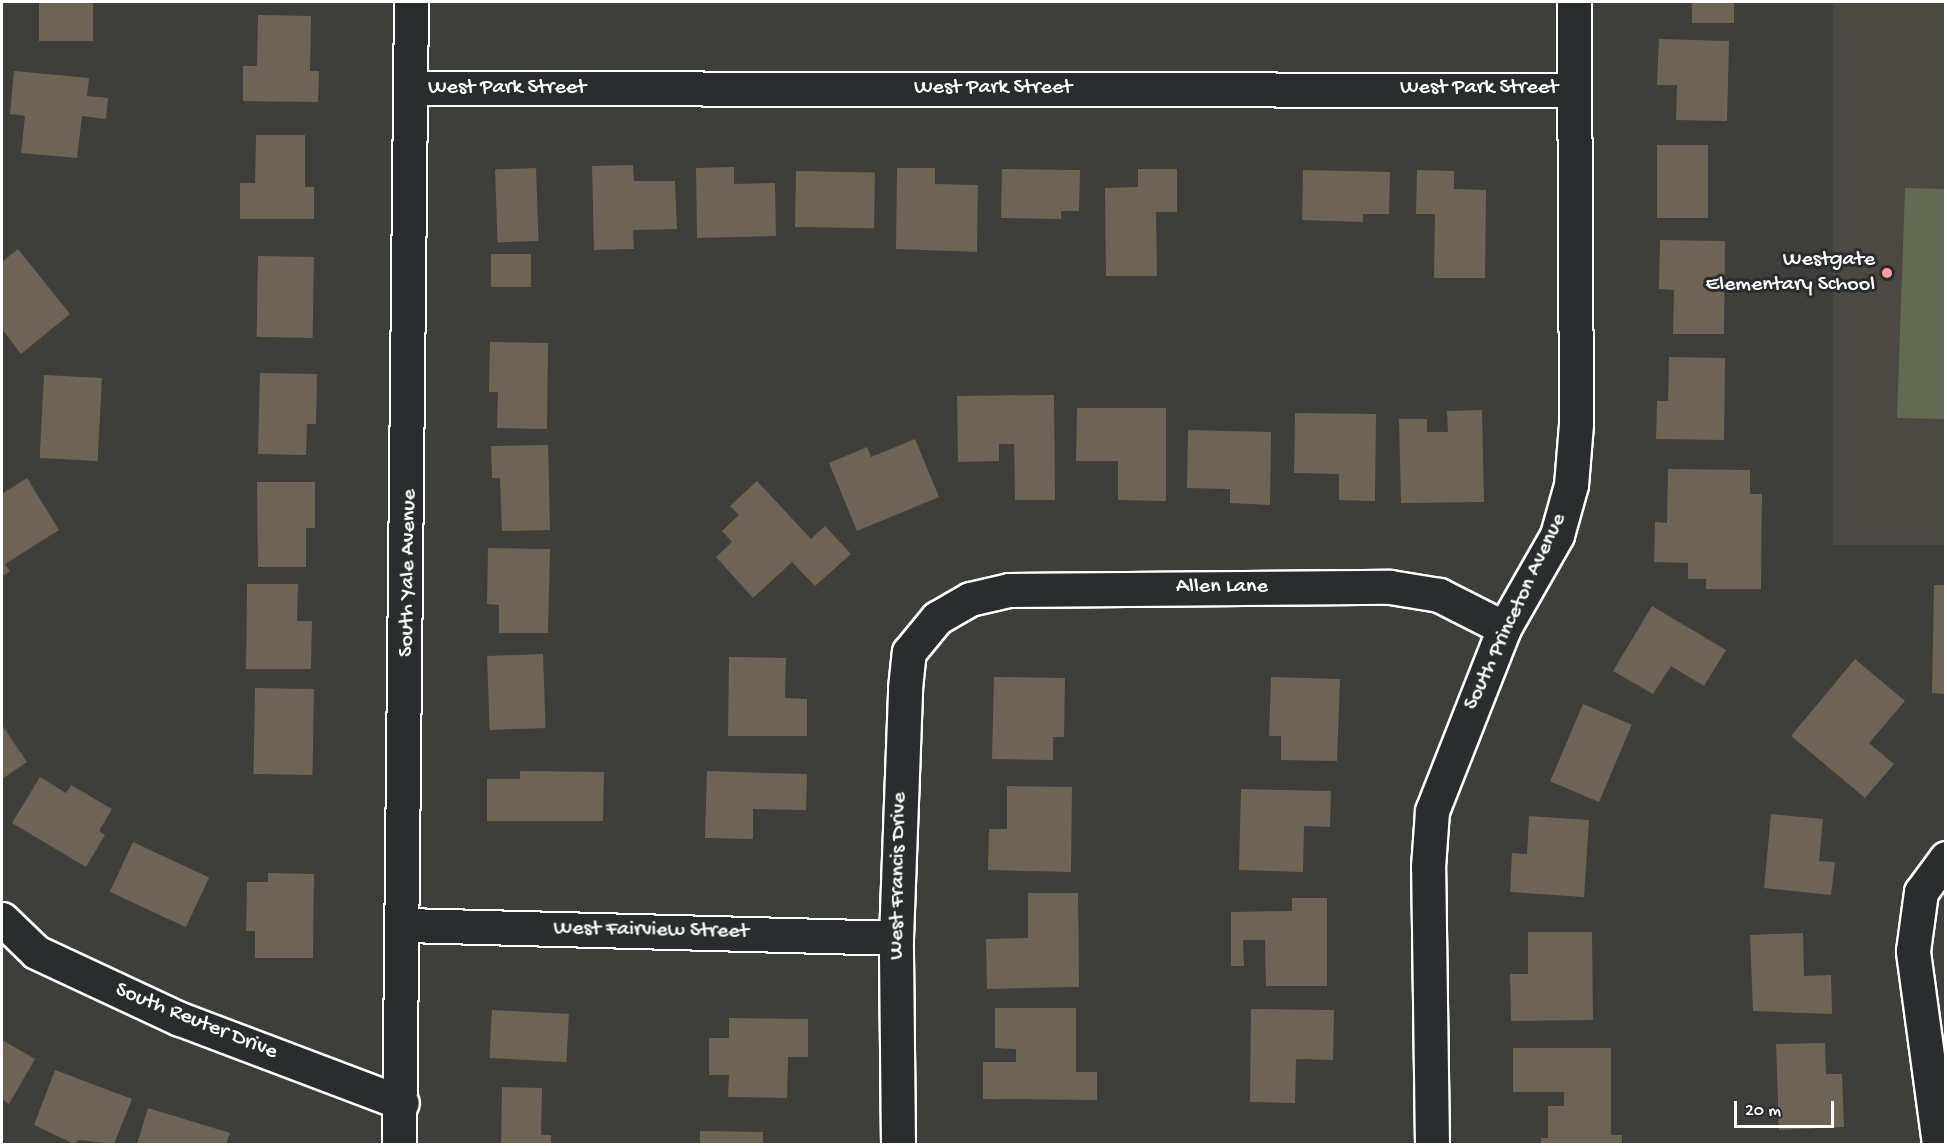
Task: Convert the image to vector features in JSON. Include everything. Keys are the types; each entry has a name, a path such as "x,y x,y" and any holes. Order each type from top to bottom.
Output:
{"street":[{"name":"South Yale Avenue","path":"399,1144 402,1103 405,925 414,88 411,2"},
{"name":"South Princeton Avenue","path":"1432,1144 1428,867 1432,812 1504,628 1557,535 1571,485 1576,424 1572,90 1574,2"},
{"name":"West Park Street","path":"414,88 1572,90"},
{"name":"Allen Lane","path":"937,618 970,599 1009,590 1390,587 1439,595 1504,628"},
{"name":"West Francis Drive","path":"898,1144 896,938 904,688 909,652 937,618"},
{"path":"1939,1144 1913,951 1921,892 1946,858"},
{"name":"South Reuter Drive","path":"2,919 36,952 180,1019 402,1103"},
{"name":"West Fairview Street","path":"405,925 896,938"}],"shaded area":[{"name":"Westgate Elementary School","path":"1833,2 1945,2 1945,545 1833,545"}],"green space":[{"path":"1905,188 1945,189 1945,419 1897,418"}],"building":[{"path":"39,2 93,2 93,41 39,41"},
{"path":"1692,2 1734,2 1734,23 1692,23"},
{"path":"258,15 311,16 310,71 319,71 318,102 243,101 243,66 257,66"},
{"path":"1659,39 1729,41 1727,121 1676,120 1677,85 1657,85"},
{"path":"14,71 89,78 87,96 108,98 106,119 82,116 77,158 21,153 25,116 10,114"},
{"path":"256,135 305,135 305,187 314,187 314,219 240,219 240,183 255,183"},
{"path":"1657,145 1708,145 1708,218 1657,218"},
{"path":"633,165 634,181 675,181 677,229 633,230 634,249 594,250 592,166"},
{"path":"734,167 734,184 775,183 776,236 697,238 696,168"},
{"path":"536,168 539,241 498,242 495,169"},
{"path":"897,168 935,168 935,184 978,185 977,252 896,249"},
{"path":"1002,169 1080,170 1079,211 1061,211 1061,219 1001,218"},
{"path":"1138,169 1177,169 1177,212 1156,212 1157,276 1106,276 1105,188 1138,187"},
{"path":"1303,170 1390,172 1389,214 1363,214 1363,222 1302,220"},
{"path":"1417,170 1454,171 1454,189 1486,190 1485,278 1434,278 1435,214 1416,214"},
{"path":"796,171 875,172 874,228 795,227"},
{"path":"1660,240 1725,241 1724,334 1673,334 1674,290 1659,289"},
{"path":"18,249 70,314 21,354 2,329 2,262"},
{"path":"491,254 531,254 531,287 491,287"},
{"path":"258,256 314,257 313,338 257,337"},
{"path":"490,342 548,343 547,429 497,428 498,392 489,392"},
{"path":"1669,357 1725,358 1724,440 1656,439 1657,401 1668,401"},
{"path":"260,373 317,374 316,424 307,424 306,455 258,454"},
{"path":"44,375 102,378 98,461 40,458"},
{"path":"1054,395 1055,500 1015,500 1014,444 999,444 999,461 958,462 957,396"},
{"path":"1077,408 1166,408 1166,501 1118,500 1118,461 1076,461"},
{"path":"1482,410 1484,502 1401,503 1399,419 1427,419 1427,432 1448,432 1447,411"},
{"path":"1295,413 1376,414 1375,501 1339,500 1339,474 1294,473"},
{"path":"1188,430 1271,432 1270,505 1230,503 1230,489 1187,488"},
{"path":"915,439 939,497 857,531 829,463 867,447 871,457"},
{"path":"548,445 550,530 502,531 500,478 492,478 491,446"},
{"path":"1668,469 1750,470 1750,494 1762,494 1761,589 1706,589 1706,579 1688,579 1688,563 1654,562 1655,522 1667,523"},
{"path":"27,478 59,530 5,564 10,571 2,576 2,494"},
{"path":"757,481 811,539 825,526 851,554 815,586 792,562 753,598 716,557 732,542 722,531 739,515 730,506"},
{"path":"257,482 315,482 315,528 306,528 306,567 258,567"},
{"path":"488,548 550,549 548,633 499,633 499,605 487,604"},
{"path":"247,584 298,584 297,621 312,621 311,669 246,669"},
{"path":"1934,585 1946,585 1946,694 1932,693"},
{"path":"1652,606 1726,650 1704,686 1671,666 1653,694 1613,671"},
{"path":"543,654 546,728 490,730 487,656"},
{"path":"729,657 786,658 785,698 807,699 807,736 728,736"},
{"path":"1855,659 1905,701 1869,743 1894,764 1865,798 1791,736"},
{"path":"994,677 1065,678 1064,737 1053,737 1053,760 992,759"},
{"path":"1271,677 1340,679 1337,761 1281,760 1281,736 1269,736"},
{"path":"255,688 314,689 312,775 253,774"},
{"path":"1583,704 1632,725 1599,802 1550,781"},
{"path":"2,725 27,762 2,779"},
{"path":"520,771 604,772 603,821 487,821 487,779 520,779"},
{"path":"707,771 807,774 806,810 753,809 753,839 705,838"},
{"path":"40,777 66,793 71,785 112,809 99,831 105,835 86,867 12,823"},
{"path":"1007,786 1072,787 1071,872 988,870 989,829 1007,829"},
{"path":"1241,789 1331,791 1330,827 1304,826 1303,872 1239,870"},
{"path":"1771,814 1823,819 1819,861 1835,862 1831,895 1764,888"},
{"path":"1529,816 1589,820 1584,897 1510,892 1512,853 1527,854"},
{"path":"133,842 209,877 186,927 110,892"},
{"path":"268,873 314,874 313,958 255,958 255,931 246,931 247,882 268,882"},
{"path":"1028,893 1078,893 1079,987 987,989 986,939 1028,938"},
{"path":"1292,898 1327,898 1327,986 1266,986 1265,940 1243,940 1244,966 1231,966 1231,912 1292,911"},
{"path":"1528,932 1592,932 1593,1020 1511,1021 1510,974 1528,974"},
{"path":"1803,933 1804,976 1831,975 1832,1014 1753,1011 1750,935"},
{"path":"995,1008 1076,1008 1076,1072 1097,1072 1097,1100 983,1099 983,1062 1016,1062 1016,1049 995,1048"},
{"path":"1251,1009 1334,1010 1333,1060 1296,1059 1295,1103 1250,1102"},
{"path":"492,1010 569,1014 566,1062 489,1058"},
{"path":"729,1018 808,1019 808,1057 788,1057 787,1098 728,1097 729,1075 709,1075 709,1038 729,1038"},
{"path":"2,1040 35,1059 9,1104 2,1099"},
{"path":"1825,1043 1826,1074 1842,1074 1844,1127 1779,1130 1776,1044"},
{"path":"1513,1048 1611,1048 1611,1135 1622,1135 1622,1144 1541,1144 1541,1138 1548,1138 1548,1106 1564,1106 1564,1092 1513,1092"},
{"path":"55,1070 132,1099 114,1144 79,1140 74,1144 34,1125"},
{"path":"502,1087 542,1088 541,1135 551,1135 551,1144 501,1144"},
{"path":"148,1108 230,1133 226,1144 137,1144"},
{"path":"700,1131 763,1132 763,1144 700,1144"}],"place":[{"name":"Westgate Elementary School","path":"1887,273"}]}
